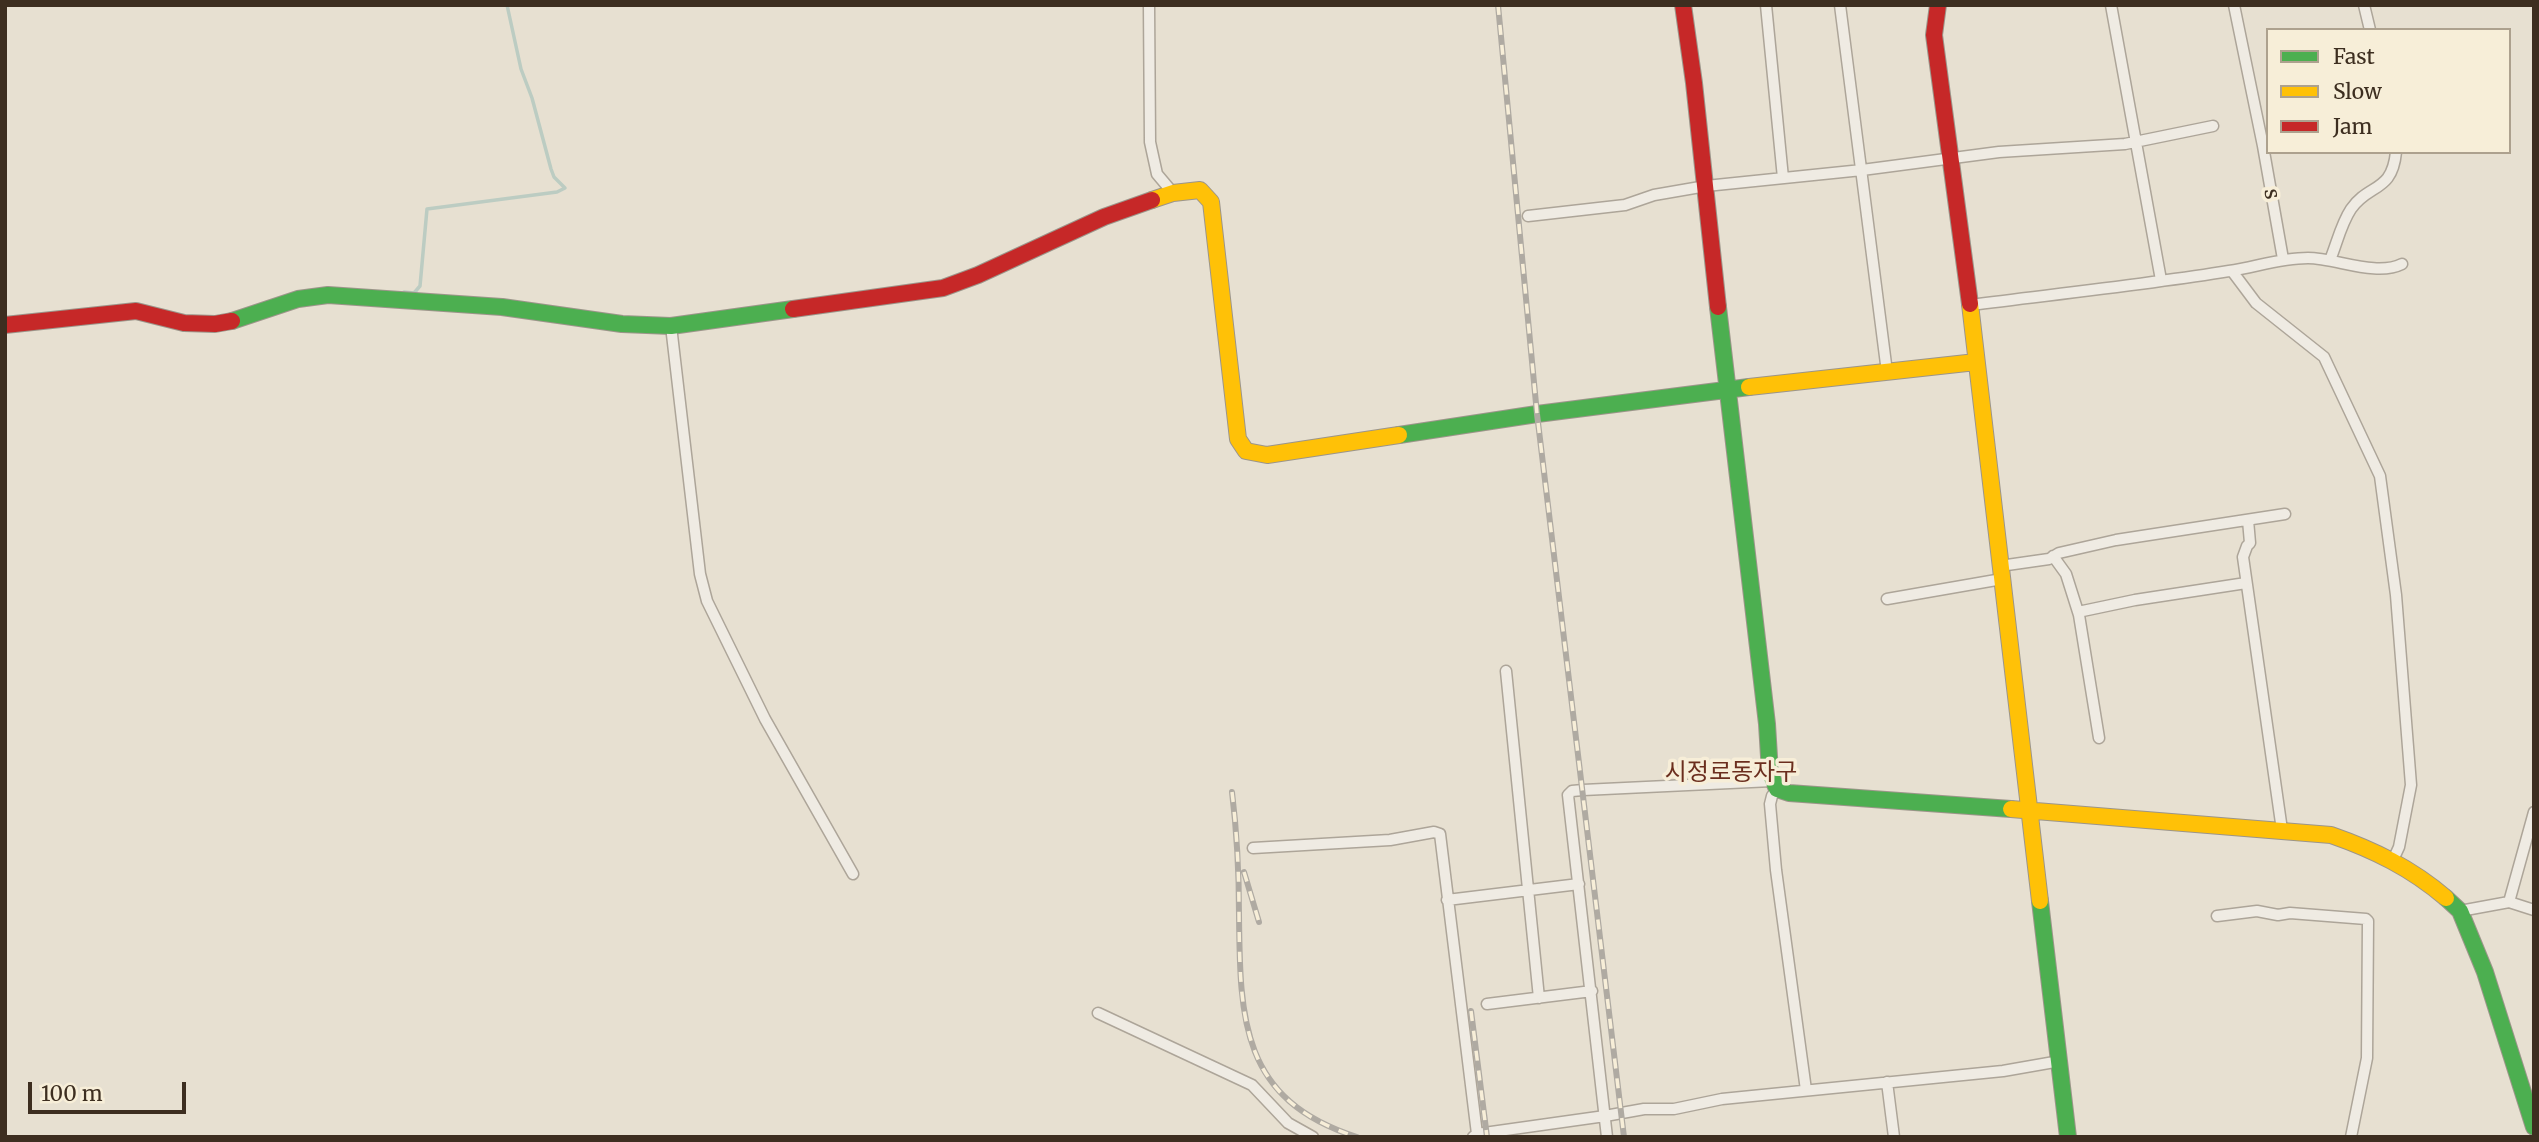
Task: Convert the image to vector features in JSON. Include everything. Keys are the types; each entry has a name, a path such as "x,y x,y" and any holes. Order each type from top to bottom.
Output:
{"street":[{"path":"1149,5 1150,142 1157,174 1173,193"},
{"path":"1683,5 1763,687 1769,773 1775,785 1770,804 1776,870 1806,1090"},
{"path":"1766,5 1783,178"},
{"path":"1840,5 1887,372"},
{"path":"1938,5 1934,35 1970,304 2068,1137"},
{"path":"2111,5 2161,280"},
{"name":"s","path":"2234,5 2283,258"},
{"path":"2364,5 2370,28"},
{"path":"1528,216 1625,205 1654,195 1706,186 1999,152 2099,147 2213,126"},
{"path":"2330,260 2353,206 2362,197 2384,184 2390,176 2396,154"},
{"path":"5,325 136,311 184,323 215,324 236,320 298,299 328,295 502,307 622,324 671,326 943,288 978,275 1104,217 1173,193 1200,190 1211,202 1238,439 1241,447 1251,455 1267,455 1727,388 1976,362"},
{"path":"1970,304 2232,271 2283,258 2330,260 2379,268 2395,268 2402,264"},
{"path":"2232,271 2256,303 2324,357 2380,476 2396,595 2411,785 2399,847 2393,860"},
{"path":"671,326 700,574 707,601 765,719 853,874"},
{"path":"1887,599 2001,573 2059,553 2116,540 2286,514"},
{"path":"2248,520 2250,543 2246,546 2244,556 2246,583 2282,830"},
{"path":"2053,556 2066,574 2078,612 2099,738"},
{"path":"2078,612 2135,600 2246,583"},
{"path":"1506,671 1539,998"},
{"path":"1607,1137 1569,795 1572,791 1775,785 1789,793 2282,830 2331,835 2350,840 2393,860 2427,883 2460,911 2529,1091 2534,1127"},
{"path":"2509,902 2534,812"},
{"path":"1253,848 1390,840 1437,832 1440,834 1475,1135 1644,1108 1674,1109 1722,1099 2003,1072 2060,1061"},
{"path":"1447,900 1579,884"},
{"path":"2460,911 2509,902 2534,910"},
{"path":"2217,916 2257,911 2368,921 2367,1058 2351,1137"},
{"path":"1487,1004 1591,991"},
{"path":"1098,1013 1252,1085 1288,1123 1313,1137"},
{"path":"1887,1082 1894,1137"}],"waterway":[{"path":"404,292 414,293 420,286 427,209 557,192 565,188 554,177 551,169 532,98 521,69 507,5"}],"railway":[{"path":"1498,5 1537,414 1624,1137"},
{"path":"1232,792 1239,884 1242,989 1246,1022 1255,1051 1269,1078 1290,1101 1319,1121 1357,1137"},
{"path":"1244,872 1259,922"},
{"path":"1471,1011 1487,1137"}],"traffic: fast":[{"path":"232,321 298,299 328,295 502,307 622,324 671,326 793,309"},
{"path":"1718,307 1767,724 1770,773 1777,789 1789,793 2011,809"},
{"path":"1399,435 1749,387"},
{"path":"2446,898 2460,911 2485,972 2534,1127"},
{"path":"2040,901 2068,1137"}],"traffic: slow":[{"path":"1152,200 1173,193 1200,190 1211,202 1238,439 1246,451 1267,455 1399,435"},
{"path":"1970,304 2040,901"},
{"path":"1749,387 1976,362"},
{"path":"2011,809 2331,835 2392,861 2446,898"}],"traffic: jam":[{"path":"1683,5 1718,307"},
{"path":"1938,5 1934,35 1970,304"},
{"path":"793,309 943,288 978,275 1104,217 1152,200"},
{"path":"5,325 136,311 184,323 215,324 232,321"}],"district":[{"name":"시정로동자구","path":"1731,773"}]}
